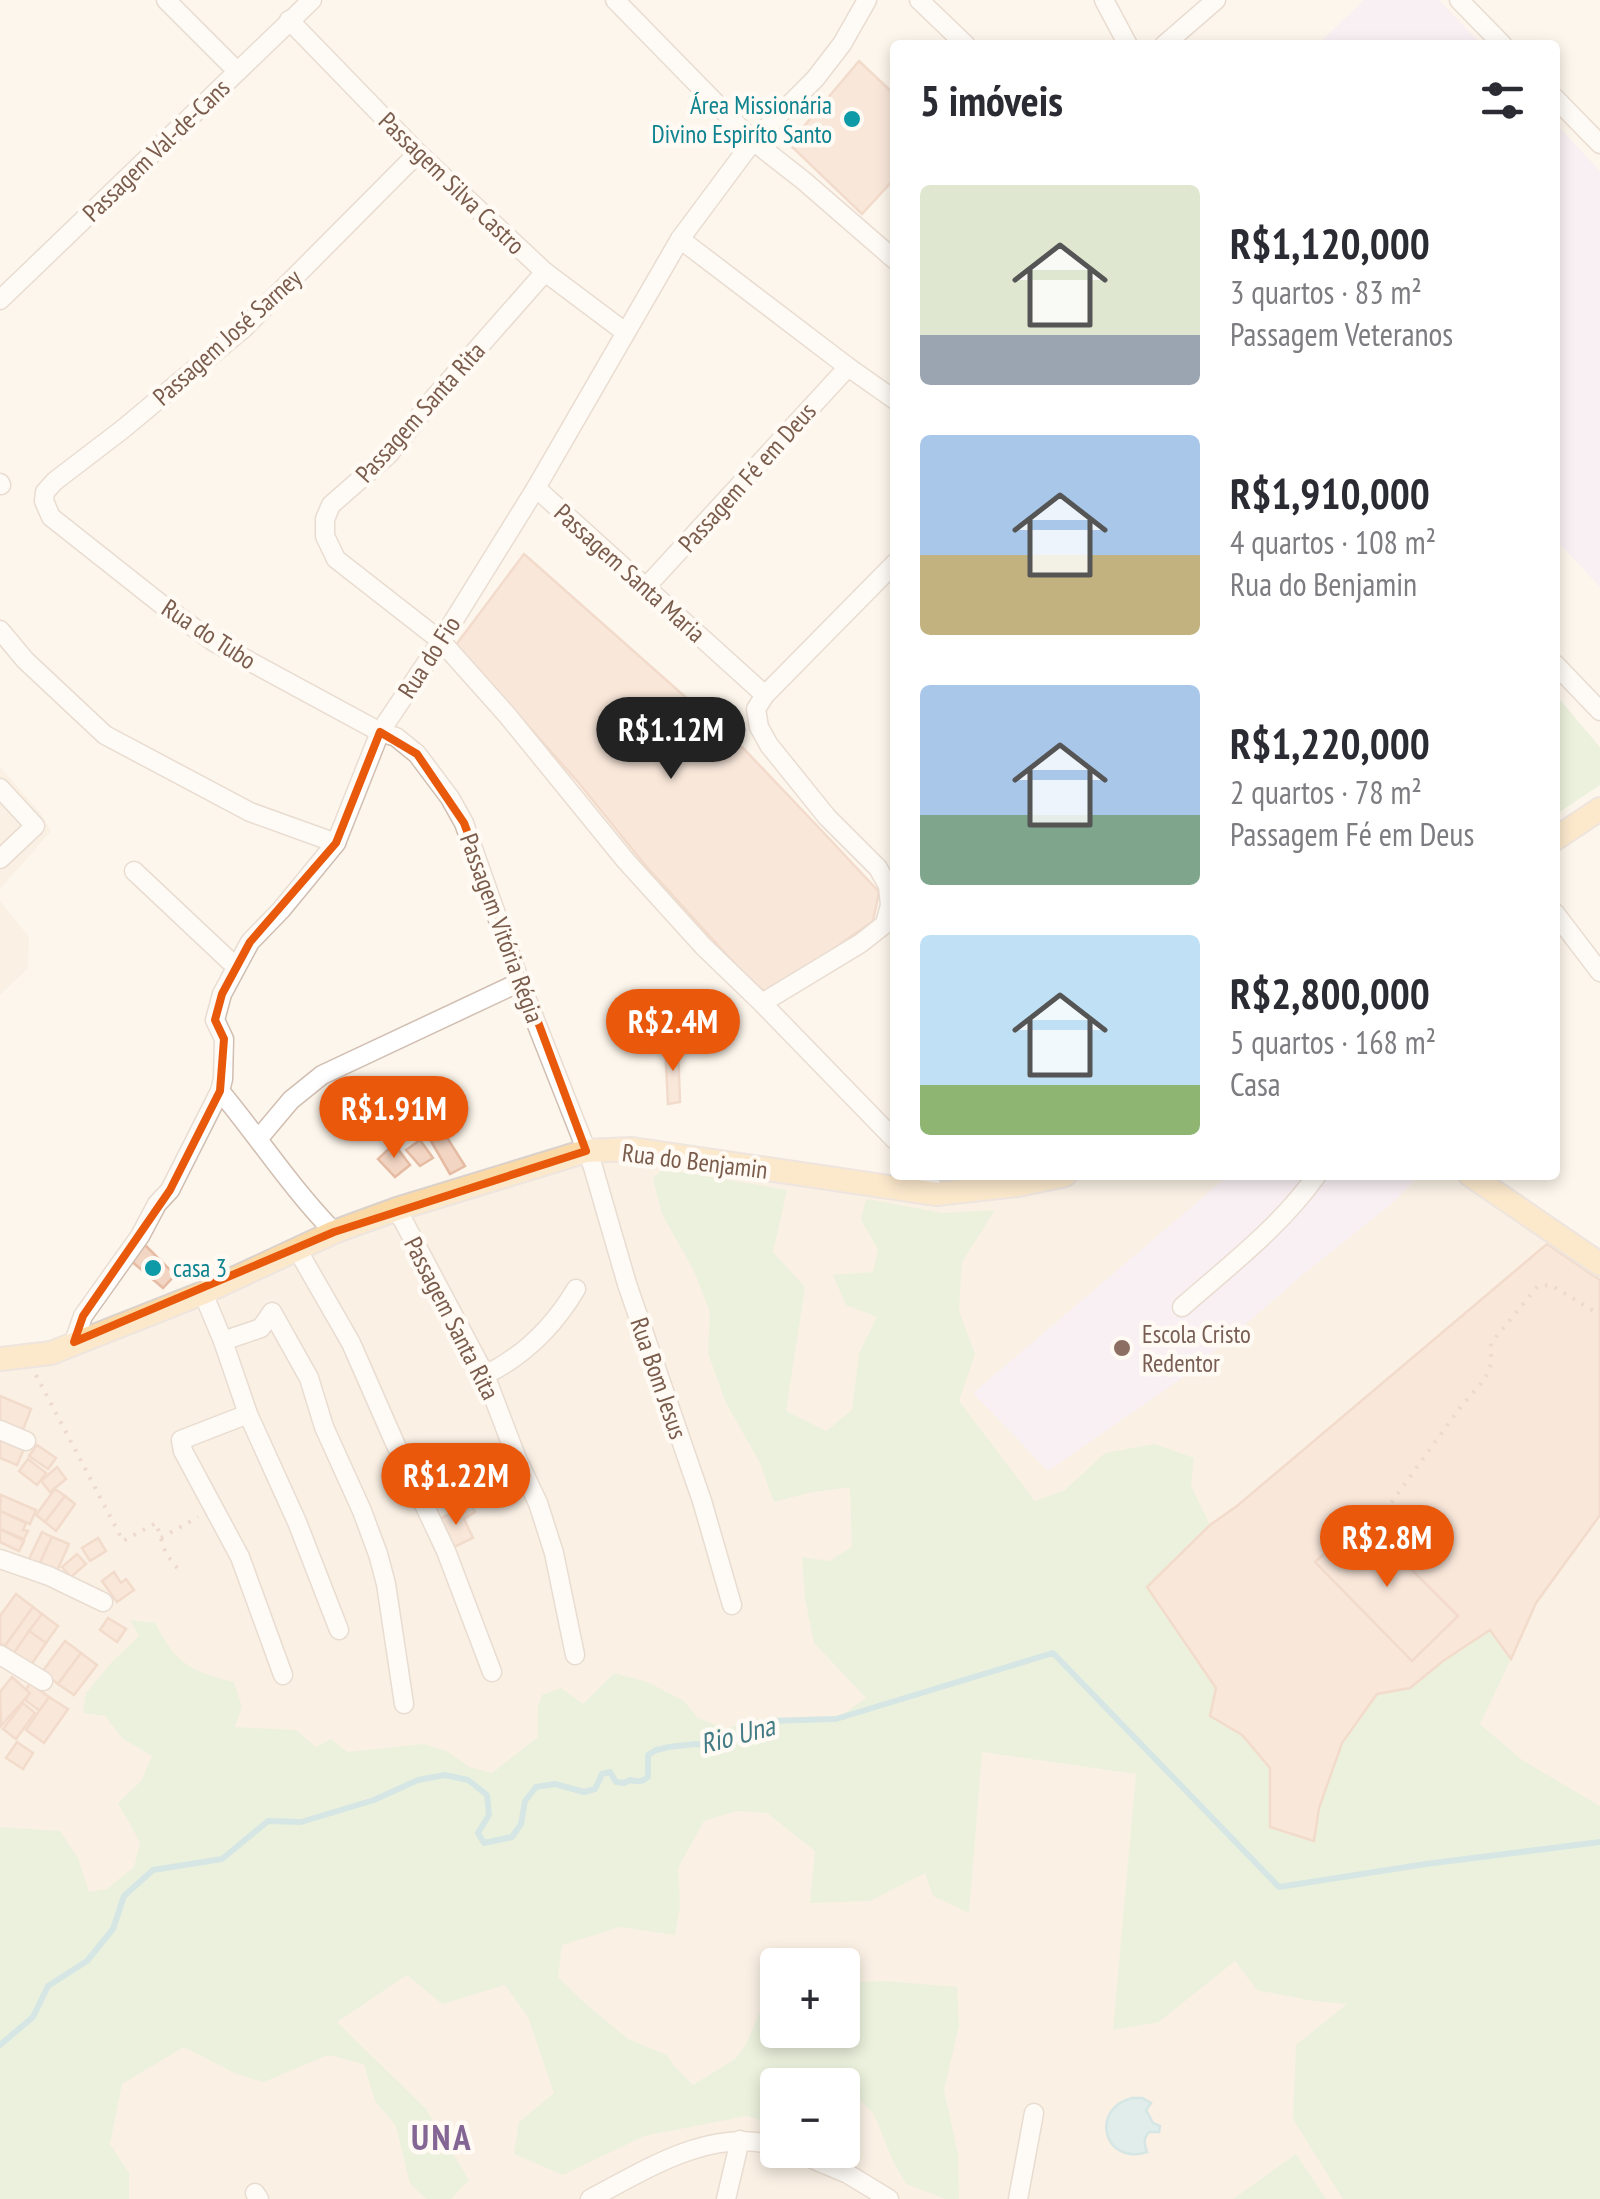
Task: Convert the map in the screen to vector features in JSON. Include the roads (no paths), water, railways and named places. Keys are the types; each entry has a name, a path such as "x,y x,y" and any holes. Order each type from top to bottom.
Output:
{"main road":[{"path":"1560,836 1600,809"},
{"name":"Rua do Benjamin","path":"0,1359 51,1353 203,1293 334,1232 586,1152 632,1149 890,1179"},
{"name":"Rua do Benjamin","path":"897,1180 1002,1188 1041,1180"},
{"path":"1477,1180 1600,1264"}],"street":[{"path":"166,0 238,72"},
{"name":"Passagem Val-de-Cans","path":"0,300 312,0"},
{"path":"616,0 753,140 890,256"},
{"name":"Rua do Fio","path":"74,1342 82,1316 170,1190 220,1091 224,1079 224,1039 215,1020 222,994 250,942 336,843 380,732 536,488 680,239 753,140 815,79 842,44 866,0"},
{"path":"919,0 961,40"},
{"path":"1104,0 1125,40"},
{"path":"1170,40 1216,0"},
{"path":"1466,2 1500,40"},
{"name":"Passagem Silva Castro","path":"289,20 418,153 544,272 625,332"},
{"path":"1560,103 1598,138"},
{"name":"Passagem José Sarney","path":"51,517 44,501 45,492 55,481 244,328 418,153"},
{"path":"680,239 890,396"},
{"name":"Passagem Santa Rita","path":"441,641 336,559 325,536 325,519 330,505 389,454 544,272"},
{"name":"Passagem Fé em Deus","path":"646,587 848,366"},
{"name":"Passagem Santa Maria","path":"536,488 764,695"},
{"name":"Rua do Tubo","path":"51,517 214,642 380,732"},
{"path":"762,1003 861,943 885,924 890,905 888,886 878,868 827,817 769,745 756,709 764,695 890,567"},
{"path":"0,630 105,735 250,812 336,843"},
{"path":"441,641 519,729 626,861 703,946 890,1135"},
{"path":"1560,669 1600,711"},
{"name":"Passagem Vitória Régia","path":"380,732 396,737 417,754 464,823 586,1152"},
{"path":"0,788 36,826 0,859"},
{"path":"134,871 236,967"},
{"path":"1560,920 1600,972"},
{"path":"259,1138 290,1100 322,1075 520,982"},
{"path":"220,1091 304,1201 334,1232"},
{"name":"Rua Bom Jesus","path":"586,1152 702,1501 732,1604"},
{"path":"1182,1307 1268,1232 1313,1180"},
{"name":"Passagem Santa Rita","path":"397,1210 485,1375 538,1503 562,1588 575,1655"},
{"path":"297,1250 351,1343 446,1551 492,1672"},
{"path":"485,1375 532,1345 564,1310 576,1289"},
{"path":"203,1293 248,1414 297,1522 338,1630"},
{"path":"223,1341 261,1328 272,1312 308,1378 324,1427 378,1554 404,1704"},
{"path":"248,1414 181,1440 183,1451 240,1557 283,1676"},
{"path":"0,1430 26,1441"},
{"path":"0,1559 49,1576 103,1602"},
{"path":"0,1655 42,1681"},
{"path":"1018,2199 1034,2113"},
{"path":"726,2199 740,2140"},
{"path":"590,2199 670,2156 708,2145 740,2140 760,2142"},
{"path":"834,2168 890,2199"}],"water":[{"path":"1132,2098 1151,2103 1146,2110 1153,2123 1160,2126 1159,2132 1149,2132 1146,2137 1147,2152 1120,2151 1107,2134 1110,2113"}],"waterway":[{"name":"Rio Una","path":"0,2045 33,2017 48,1986 87,1961 113,1929 124,1896 153,1870 222,1859 268,1821 301,1822 374,1800 418,1780 445,1775 468,1780 487,1795 489,1815 478,1833 484,1843 512,1837 521,1824 525,1801 536,1787 555,1784 584,1792 595,1789 602,1774 610,1772 616,1782 642,1781 648,1777 648,1755 656,1750 695,1744 714,1746 737,1739 750,1727 769,1721 836,1719 1053,1653 1279,1887 1600,1842"}],"place":[{"name":"Área Missionária Divino Espiríto Santo","path":"852,119"},
{"name":"casa 3","path":"153,1268"},
{"name":"Escola Cristo Redentor","path":"1122,1348"}],"district":[{"name":"UNA","path":"442,2137"}]}
